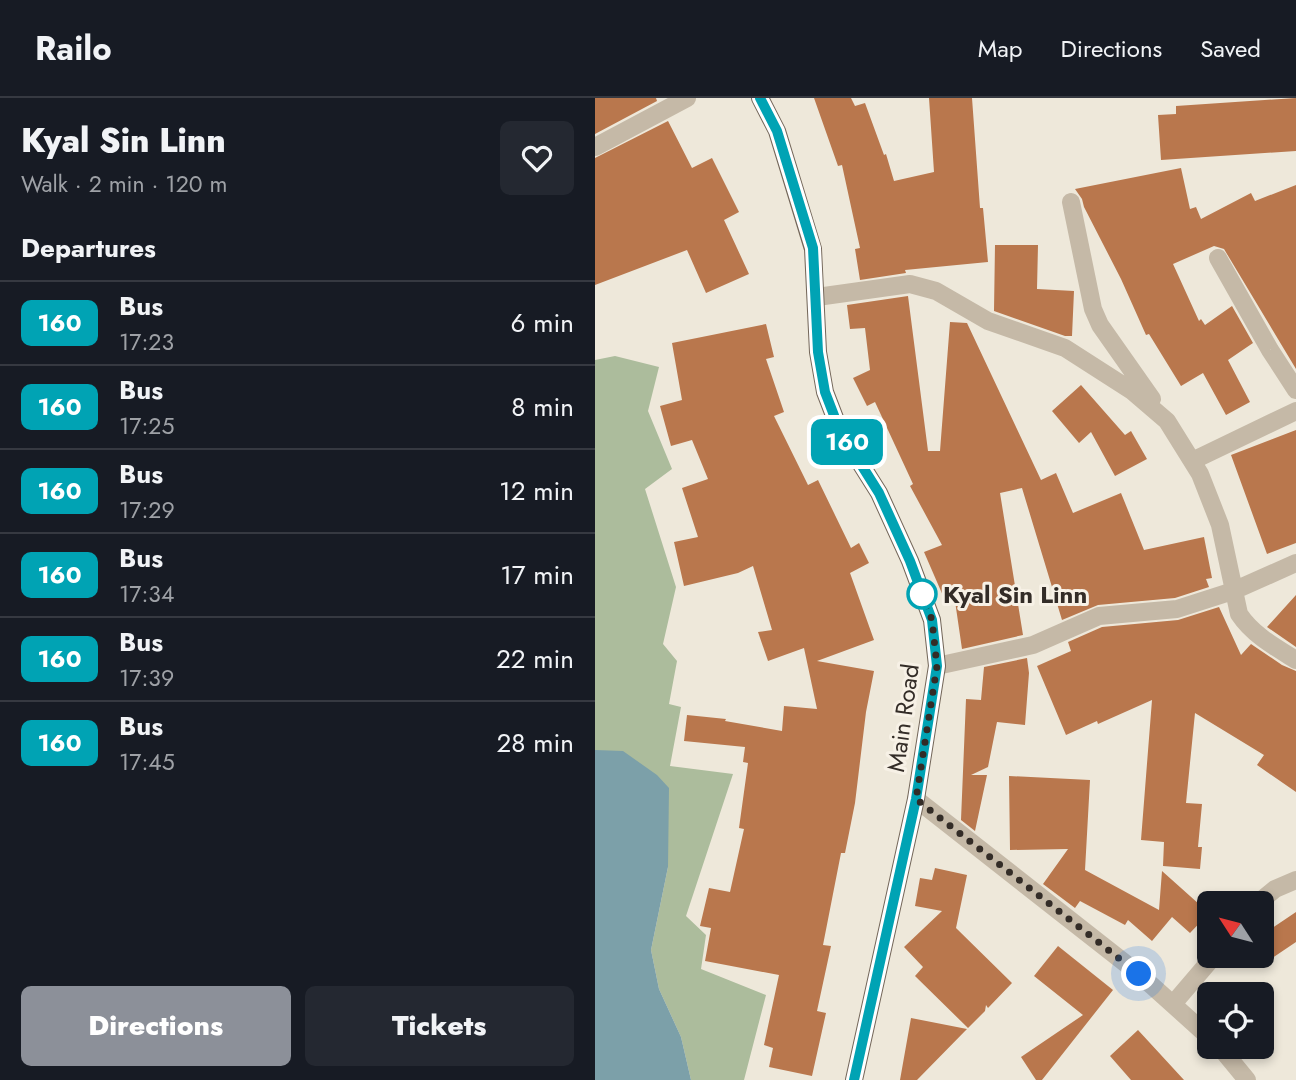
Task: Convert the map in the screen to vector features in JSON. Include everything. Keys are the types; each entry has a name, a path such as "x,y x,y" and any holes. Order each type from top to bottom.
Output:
{"main road":[{"name":"Main Road","path":"760,98 777,131 813,248 818,352 825,392 840,431 879,493 910,561 932,620 937,666 916,799 854,1080"}],"street":[{"path":"595,147 687,98"},
{"path":"1071,202 1093,309 1100,325 1167,421 1200,474 1220,525 1239,614 1262,639 1296,660"},
{"path":"1219,258 1270,350 1296,390"},
{"path":"817,297 910,284 936,291 988,321 1065,348 1132,391 1167,421"},
{"path":"1192,461 1296,411"},
{"path":"937,666 1033,645 1099,617 1177,609 1233,591 1296,563"},
{"path":"916,799 1139,974 1197,1026"},
{"path":"1273,891 1296,880"},
{"path":"1173,1004 1203,968"},
{"path":"1230,1059 1247,1080"}],"green space":[{"path":"615,356 659,367 648,411 672,469 645,489 676,587 663,644 677,661 669,704 681,707 670,766 733,774 686,916 706,935 701,969 766,995 744,1080 691,1080 681,1037 659,989 651,950 668,867 595,750 595,360"}],"water":[{"path":"595,750 623,751 657,775 669,788 668,867 651,950 659,989 681,1037 691,1080 595,1080"}],"building":[{"path":"595,98 656,98 657,101 595,134"},
{"path":"814,98 851,98 855,106 865,103 894,181 934,172 929,98 972,98 980,208 983,208 988,262 905,270 906,273 860,280 855,249 860,248 842,165 838,166"},
{"path":"1296,98 1296,151 1161,160 1158,115 1176,114 1176,106"},
{"path":"668,121 692,168 712,158 739,212 724,220 749,274 706,293 687,250 595,285 595,158"},
{"path":"1181,168 1190,209 1196,207 1201,219 1251,193 1255,201 1296,185 1296,369 1224,249 1214,246 1173,264 1199,321 1201,319 1205,325 1232,306 1253,343 1228,360 1250,402 1226,415 1203,373 1181,386 1149,334 1146,335 1075,189"},
{"path":"995,245 1038,245 1037,289 1074,291 1072,336 1065,336 994,311"},
{"path":"908,296 928,451 940,451 950,322 967,323 1041,480 1056,473 1073,513 1121,493 1144,550 1204,537 1212,578 1206,579 1209,587 1175,598 1098,605 1062,620 1022,488 1000,493 1023,635 962,649 955,601 947,605 924,552 942,545 910,486 913,484 875,402 867,406 853,378 870,370 865,328 850,329 847,305"},
{"path":"766,324 774,357 766,359 784,412 774,416 808,485 818,480 851,548 859,543 869,563 850,573 874,640 817,661 874,671 855,803 845,853 841,853 823,945 831,946 817,1011 826,1013 812,1076 769,1067 773,1048 764,1045 779,975 705,961 711,928 700,926 709,888 730,892 744,829 739,828 748,763 743,762 745,747 684,741 687,715 726,719 725,721 782,731 784,706 817,709 804,648 768,661 758,632 772,630 753,566 738,573 684,586 674,542 698,537 682,488 708,479 692,440 671,446 660,406 682,400 672,343"},
{"path":"1081,385 1125,435 1131,431 1147,459 1115,476 1091,432 1079,443 1052,411"},
{"path":"1296,430 1296,543 1267,554 1231,455"},
{"path":"1296,595 1296,647 1267,627"},
{"path":"1219,607 1241,655 1251,644 1296,671 1296,792 1257,765 1264,755 1195,713 1186,803 1202,804 1198,847 1202,847 1200,869 1163,866 1164,842 1141,840 1152,700 1066,735 1037,666 1071,651 1068,642 1102,627 1178,620"},
{"path":"1027,658 1029,673 1025,725 997,722 988,767 971,775 987,775 975,831 961,820 966,699 981,700 984,667"},
{"path":"1009,776 1090,780 1085,870 1159,910 1162,871 1197,902 1197,926 1190,933 1172,917 1152,941 1128,920 1125,925 1080,901 1075,908 1043,884 1068,849 1010,850"},
{"path":"935,868 967,875 956,928 1012,983 988,1008 986,1005 985,1011 968,1028 915,976 923,967 904,947 942,911 915,906 920,878 932,880"},
{"path":"1296,912 1296,942 1274,957 1274,927"},
{"path":"1058,946 1113,990 1042,1080 1036,1080 1021,1057 1083,1015 1034,976"},
{"path":"911,1018 967,1029 917,1080 900,1080"},
{"path":"1138,1030 1184,1080 1131,1080 1110,1056"}],"bus line":[{"name":"160","path":"760,98 777,131 813,248 818,352 825,392 840,431 879,493 910,561 932,620 937,666 916,799 854,1080"}],"place":[{"name":"Kyal Sin Linn","path":"922,594"}],"route":[{"path":"922,594 932,620 937,666 916,799 1139,974"}]}
